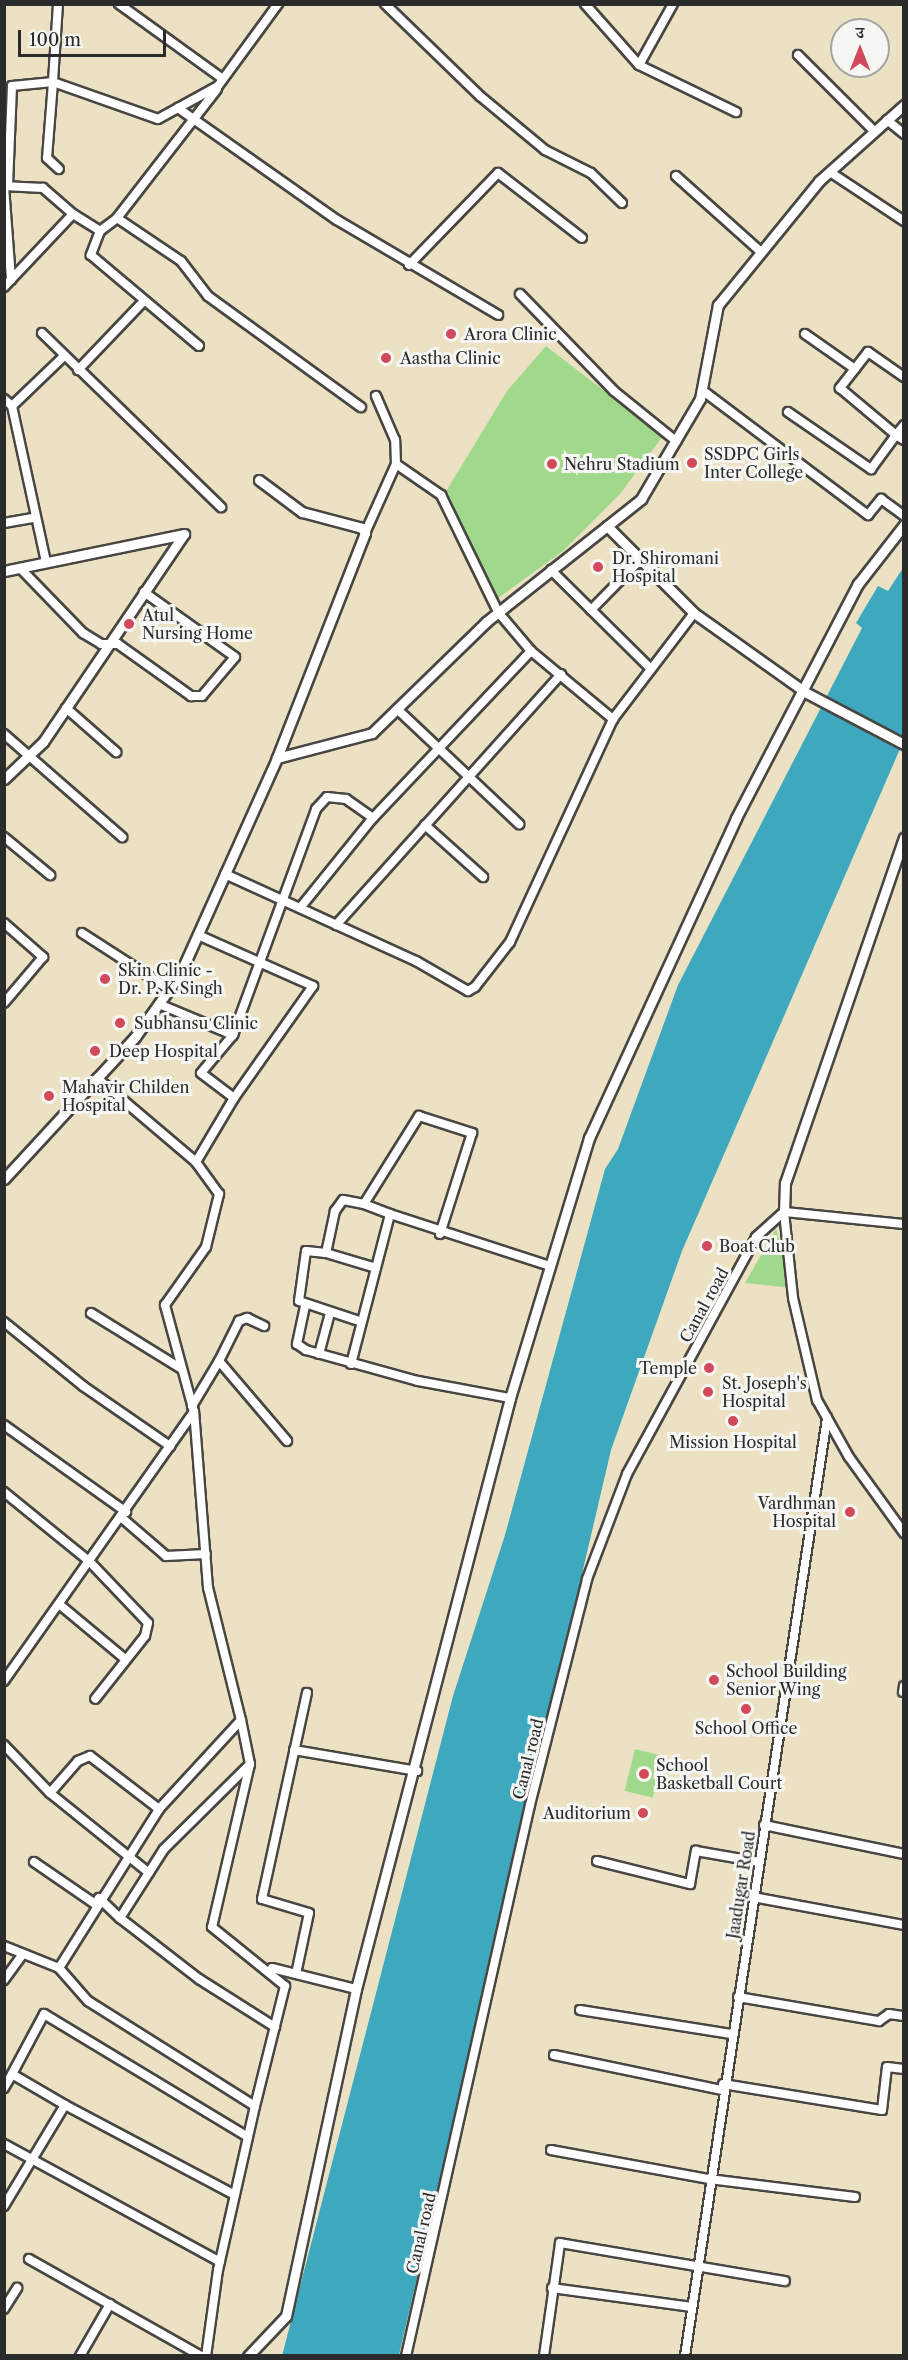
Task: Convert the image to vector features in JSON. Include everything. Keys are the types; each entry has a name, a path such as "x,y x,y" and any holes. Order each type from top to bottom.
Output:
{"street":[{"path":"58,4 47,158 59,169"},
{"path":"119,4 221,83"},
{"path":"199,346 91,255 100,231 117,218 221,83 278,4"},
{"path":"385,4 480,96 545,150 591,173 622,203"},
{"path":"585,4 639,65 736,112"},
{"path":"639,65 673,4"},
{"path":"798,55 874,132"},
{"path":"11,279 6,186 8,85 52,82 158,118 221,83"},
{"path":"277,758 372,733 498,612 641,499 676,441 702,390 718,305 830,172 903,105"},
{"path":"178,108 409,265 498,315"},
{"path":"886,120 903,134"},
{"path":"830,172 903,221"},
{"path":"409,265 498,173 582,238"},
{"path":"676,176 761,252"},
{"path":"6,186 43,188 73,214 100,231"},
{"path":"4,287 73,214"},
{"path":"117,218 181,261 208,296 361,407"},
{"path":"520,294 614,391 676,441"},
{"path":"78,370 144,301"},
{"path":"42,333 63,357 221,507"},
{"path":"805,334 855,369"},
{"path":"900,437 840,388 868,352 903,377"},
{"path":"12,406 63,357"},
{"path":"702,390 868,515 881,499 903,516"},
{"path":"4,1179 97,1078 159,1004 198,935 277,758 365,533 396,464 395,440 376,396"},
{"path":"4,399 12,406 33,518 46,562"},
{"path":"788,412 871,469 900,437 903,424"},
{"path":"396,464 441,495 498,612 531,651 613,719"},
{"path":"259,480 302,512 363,528 365,533"},
{"path":"4,523 33,518"},
{"path":"248,2355 286,2316 357,1989 417,1771 510,1398 547,1265 589,1138 736,818 805,692 858,584 903,525"},
{"path":"607,526 694,613 805,692 903,744"},
{"path":"4,571 184,534 66,708 30,754 4,779"},
{"path":"591,610 640,560"},
{"path":"20,568 83,633 108,643 118,644 191,696 202,696 235,657 144,592"},
{"path":"551,570 649,667"},
{"path":"225,874 336,925 468,991 475,987 510,942 613,719 649,667 694,613"},
{"path":"300,908 373,818 531,651"},
{"path":"336,925 561,674"},
{"path":"66,708 116,752"},
{"path":"397,709 519,824"},
{"path":"4,734 30,754 122,837"},
{"path":"234,1098 201,1073 233,1035 263,960 280,900 316,809 327,797 346,799 373,818"},
{"path":"425,825 483,877"},
{"path":"4,837 50,875"},
{"path":"903,838 785,1183 784,1212 806,1365 827,1418 903,1533"},
{"path":"4,923 43,957 5,1001"},
{"path":"82,933 169,989"},
{"path":"196,1162 234,1098 313,986 263,960 198,935"},
{"path":"159,1004 233,1035"},
{"path":"97,1078 196,1162 219,1194 203,1254 165,1305 180,1368 193,1409 206,1554 218,1640 241,1720 250,1764 212,1927 285,1986 220,2262 206,2355"},
{"path":"364,1204 419,1116 472,1133 440,1234"},
{"path":"326,1253 335,1211 343,1200 364,1204 440,1234 547,1265"},
{"path":"784,1212 903,1224"},
{"name":"Canal road","path":"406,2355 530,1805 587,1579 627,1474 756,1237 784,1212"},
{"path":"351,1364 390,1214"},
{"path":"376,1268 326,1253 306,1251 299,1293 305,1306 297,1344 351,1364 510,1398"},
{"path":"305,1306 362,1322"},
{"path":"91,1313 180,1368"},
{"path":"319,1354 330,1313"},
{"path":"4,1681 124,1515 170,1446 193,1409 239,1321 264,1326"},
{"path":"4,1322 83,1386 170,1446"},
{"path":"219,1361 286,1441"},
{"name":"Jaadugar Road","path":"685,2355 722,2087 738,1997 827,1418"},
{"path":"4,1425 124,1515 166,1556 206,1554"},
{"path":"4,1492 90,1562 148,1623 126,1659 95,1699"},
{"path":"59,1604 126,1659"},
{"path":"296,1974 309,1913 262,1899 307,1693"},
{"path":"34,1862 95,1904 159,1809 241,1720"},
{"path":"4,1745 50,1793 149,1873"},
{"path":"294,1750 417,1771"},
{"path":"50,1793 78,1761 90,1756 159,1809"},
{"path":"120,1918 164,1849 250,1764"},
{"path":"764,1825 903,1854"},
{"path":"597,1861 690,1884 696,1851 759,1862"},
{"path":"99,1898 120,1918 182,1967 275,2027"},
{"path":"59,1968 99,1898"},
{"path":"753,1898 903,1925"},
{"path":"4,1946 59,1968 88,2001 255,2106"},
{"path":"4,1980 23,1954"},
{"path":"272,1968 357,1989"},
{"path":"738,1997 879,2021 889,2014 903,2016"},
{"path":"580,2010 731,2034"},
{"path":"4,2088 44,2014 248,2137"},
{"path":"554,2055 722,2087 882,2110 887,2067 903,2069"},
{"path":"12,2074 65,2105 235,2195"},
{"path":"4,2206 65,2105"},
{"path":"4,2144 220,2262"},
{"path":"551,2150 709,2179 855,2197"},
{"path":"544,2355 560,2243 697,2264 785,2281"},
{"path":"29,2259 201,2355"},
{"path":"4,2309 17,2288"},
{"path":"552,2288 692,2307"},
{"path":"80,2355 110,2304"}],"green space":[{"name":"Nehru Stadium","path":"546,346 663,436 620,494 563,551 493,602 445,493 507,391"},
{"path":"776,1229 792,1288 745,1283"},
{"name":"School Basketball Court","path":"635,1749 663,1756 653,1798 625,1791"}],"water":[{"path":"903,568 903,742 682,1251 611,1450 399,2355 282,2356 453,1696 505,1535 605,1169 618,1149 678,985 862,628 856,623 878,586 888,591"}],"place":[{"name":"Arora Clinic","path":"451,334"},
{"name":"Aastha Clinic","path":"386,358"},
{"name":"SSDPC Girls Inter College","path":"692,463"},
{"name":"Nehru Stadium","path":"552,464"},
{"name":"Dr. Shiromani Hospital","path":"598,567"},
{"name":"Atul Nursing Home","path":"129,624"},
{"name":"Skin Clinic - Dr. P. K Singh","path":"105,979"},
{"name":"Subhansu Clinic","path":"120,1023"},
{"name":"Deep Hospital","path":"95,1051"},
{"name":"Mahavir Childen Hospital","path":"49,1096"},
{"name":"Boat Club","path":"707,1246"},
{"name":"Temple","path":"709,1368"},
{"name":"St. Joseph's Hospital","path":"708,1392"},
{"name":"Mission Hospital","path":"733,1421"},
{"name":"Vardhman Hospital","path":"850,1512"},
{"name":"School Building Senior Wing","path":"714,1680"},
{"name":"School Office","path":"746,1709"},
{"name":"School Basketball Court","path":"644,1774"},
{"name":"Auditorium","path":"643,1813"}]}
